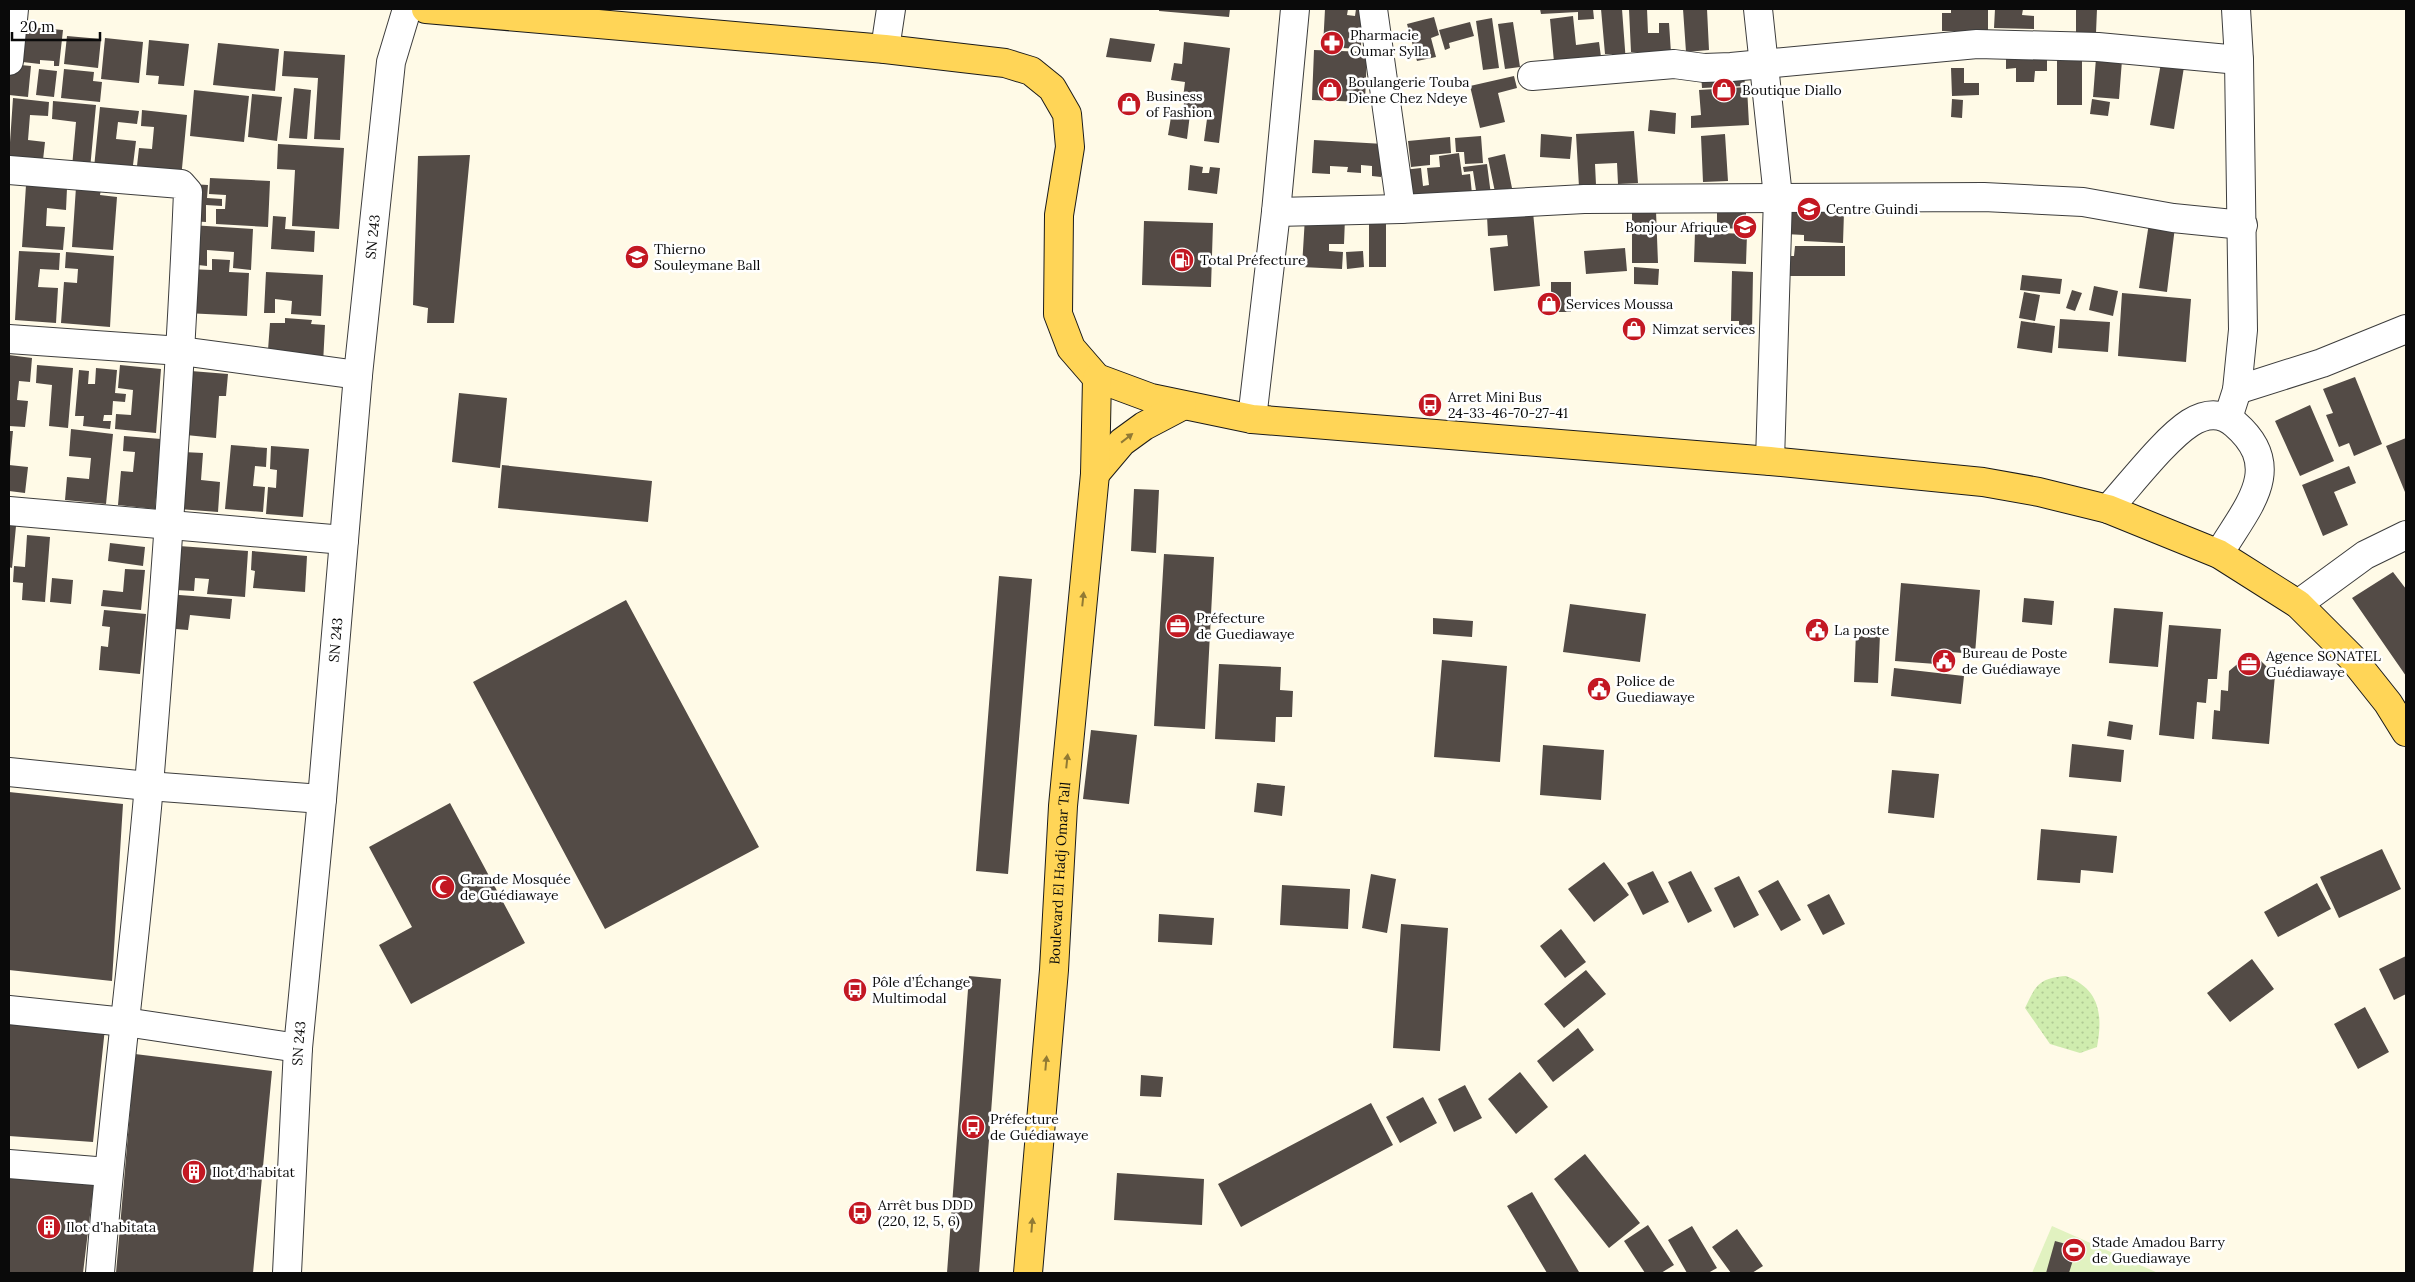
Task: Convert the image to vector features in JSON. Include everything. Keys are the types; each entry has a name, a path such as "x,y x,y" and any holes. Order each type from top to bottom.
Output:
{"main road":[{"path":"426,9 885,49 1005,63 1031,71 1052,88 1067,114 1070,147 1060,215 1058,314 1071,348 1097,378 1151,398 1182,406 1252,419 1770,462 1983,482 2039,492 2108,509 2219,554 2298,604 2354,659 2388,703 2406,732"},
{"name":"Boulevard El Hadj Omar Tall","path":"1028,1273 1054,970 1062,806 1095,474 1097,378"},
{"path":"1095,474 1122,442 1144,426 1182,406"}],"street":[{"path":"9,61 14,9"},
{"name":"SN 243","path":"287,1273 298,1048 322,799 358,375 391,62 406,9"},
{"path":"885,49 891,9"},
{"path":"1252,419 1276,212 1295,9"},
{"path":"1373,9 1402,209"},
{"path":"1758,9 1778,197 1770,462"},
{"path":"2228,418 2238,390 2243,330 2243,225 2236,9"},
{"path":"1532,76 1674,64 1704,68 1959,45 2017,44 2098,47 2239,60"},
{"path":"9,170 181,184 188,192 181,351 148,786 108,1172 100,1273"},
{"path":"1276,212 1402,209 1584,198 1984,197 2083,202 2173,218 2243,225"},
{"path":"2238,390 2322,363 2406,328"},
{"path":"9,339 181,351 358,375"},
{"path":"2108,509 2174,436 2190,423 2217,414 2228,418 2246,434 2258,454 2261,473 2259,486 2219,554"},
{"path":"9,511 344,540"},
{"path":"2298,604 2365,554 2406,535"},
{"path":"9,772 148,786 322,799"},
{"path":"9,1010 125,1022 298,1048"},
{"path":"9,1164 108,1172"}],"green space":[{"path":"2066,976 2086,988 2096,1004 2099,1014 2097,1047 2080,1053 2050,1044 2025,1008 2040,984 2050,979"},
{"name":"Stade Amadou Barry de Guediawaye","path":"2052,1226 2158,1273 2032,1273"}],"building":[{"path":"1159,9 1230,9 1229,17 1159,11"},
{"path":"1325,9 1348,9 1347,15 1355,16 1356,9 1362,9 1361,49 1323,47"},
{"path":"1540,9 1593,9 1594,19 1578,20 1578,12 1541,14"},
{"path":"1601,9 1622,9 1626,63 1612,64 1612,54 1605,54"},
{"path":"1629,9 1647,9 1648,33 1659,33 1659,23 1669,23 1671,53 1631,52"},
{"path":"1683,9 1707,9 1709,50 1686,52"},
{"path":"1951,9 1988,9 1988,31 1942,31 1942,13 1951,13"},
{"path":"1995,9 2023,9 2022,15 2034,16 2034,29 1994,28"},
{"path":"2076,9 2097,9 2096,33 2076,32"},
{"path":"1573,16 1576,45 1599,42 1601,57 1554,62 1550,19"},
{"path":"1434,17 1439,35 1431,38 1436,57 1417,61 1407,24"},
{"path":"1492,18 1499,68 1483,70 1476,21"},
{"path":"1470,22 1474,36 1449,43 1450,48 1445,50 1439,30"},
{"path":"1513,22 1520,67 1505,69 1498,24"},
{"path":"17,26 63,30 59,66 54,66 54,61 40,60 40,64 14,61"},
{"path":"67,36 101,39 98,68 64,64"},
{"path":"105,38 143,42 139,83 101,79"},
{"path":"1110,38 1155,44 1151,62 1106,57"},
{"path":"149,40 189,44 184,86 158,84 159,76 146,75"},
{"path":"1184,42 1230,48 1219,143 1204,141 1207,119 1196,118 1197,112 1183,111 1184,103 1178,102 1178,98 1183,98 1185,82 1171,80 1174,63 1182,64"},
{"path":"218,43 279,49 275,91 213,85"},
{"path":"1314,50 1367,52 1365,102 1312,100"},
{"path":"2006,50 2047,51 2047,71 2035,71 2034,82 2016,82 2016,68 2006,69"},
{"path":"284,51 345,55 340,140 314,139 318,78 282,76"},
{"path":"2057,52 2082,52 2082,105 2057,105"},
{"path":"2096,58 2122,60 2119,99 2093,97"},
{"path":"2161,63 2184,67 2174,129 2150,125"},
{"path":"10,64 31,66 28,97 9,95"},
{"path":"1951,68 1964,68 1964,83 1979,83 1979,95 1952,96"},
{"path":"39,69 57,71 54,97 36,95"},
{"path":"64,69 94,72 93,81 102,82 100,102 61,98"},
{"path":"1744,71 1745,86 1702,88 1701,73"},
{"path":"1514,76 1517,88 1498,93 1505,122 1480,128 1470,86"},
{"path":"1747,87 1749,125 1691,128 1691,116 1701,115 1699,90"},
{"path":"294,88 311,90 307,139 289,138"},
{"path":"194,90 249,96 244,142 190,136"},
{"path":"252,94 282,97 277,141 248,137"},
{"path":"13,98 49,102 48,116 30,115 28,140 45,142 43,160 9,157"},
{"path":"1952,99 1963,100 1962,118 1951,117"},
{"path":"2092,99 2110,102 2108,116 2090,114"},
{"path":"53,101 96,105 90,169 72,167 76,122 52,119"},
{"path":"100,107 139,111 137,124 118,122 116,139 136,141 132,173 94,168"},
{"path":"142,110 187,115 181,179 136,175 139,148 152,149 154,127 141,126"},
{"path":"1650,110 1676,113 1675,134 1648,131"},
{"path":"1172,111 1190,114 1187,139 1168,135"},
{"path":"1634,131 1638,183 1618,184 1617,163 1595,164 1596,185 1579,187 1576,134"},
{"path":"1541,134 1572,137 1570,159 1540,157"},
{"path":"1725,134 1728,181 1703,182 1701,136"},
{"path":"1481,136 1483,163 1465,164 1464,152 1456,152 1455,138"},
{"path":"1450,137 1451,153 1430,155 1430,165 1411,167 1408,141"},
{"path":"1314,140 1384,144 1381,177 1372,176 1372,166 1361,165 1361,173 1347,172 1348,167 1330,166 1330,174 1312,173"},
{"path":"278,144 344,148 339,229 292,226 295,170 277,169"},
{"path":"1459,153 1462,175 1470,174 1472,194 1406,202 1403,170 1421,168 1423,186 1429,185 1427,168 1440,167 1439,156"},
{"path":"1505,154 1512,188 1495,192 1488,158"},
{"path":"470,155 454,323 427,323 428,308 413,305 418,156"},
{"path":"1487,164 1491,195 1477,197 1473,171 1464,172 1463,167"},
{"path":"1190,165 1203,167 1202,173 1209,173 1210,167 1220,168 1217,194 1188,190"},
{"path":"210,178 270,181 268,227 216,224 216,209 225,209 226,195 209,194"},
{"path":"191,184 208,185 207,198 222,199 222,206 206,205 206,222 189,221"},
{"path":"26,185 67,188 66,210 47,208 46,226 65,227 63,250 22,247"},
{"path":"76,187 101,189 100,195 117,197 113,250 72,247"},
{"path":"1717,209 1746,210 1746,229 1717,228"},
{"path":"1785,210 1844,212 1843,243 1804,241 1804,235 1785,234"},
{"path":"1656,211 1658,263 1632,263 1632,213"},
{"path":"1533,212 1540,286 1494,291 1490,248 1508,246 1507,235 1488,236 1487,216"},
{"path":"273,216 286,217 285,229 315,231 314,252 271,249"},
{"path":"1305,217 1345,218 1344,244 1329,244 1329,251 1343,252 1342,269 1302,267"},
{"path":"1369,220 1386,220 1386,267 1369,267"},
{"path":"1144,221 1213,223 1211,287 1142,285"},
{"path":"2149,223 2175,227 2167,292 2139,288"},
{"path":"191,225 253,229 251,270 233,268 234,252 207,250 207,266 189,264"},
{"path":"1695,232 1747,234 1746,264 1694,262"},
{"path":"1795,246 1845,246 1845,276 1785,276 1785,256 1794,256"},
{"path":"1625,248 1627,271 1586,274 1584,251"},
{"path":"19,251 60,253 59,270 40,269 38,287 58,288 56,323 15,320"},
{"path":"1363,251 1364,267 1347,269 1346,252"},
{"path":"66,252 114,256 110,327 61,323 64,282 77,283 78,269 65,268"},
{"path":"212,259 230,260 229,272 249,273 247,316 185,313 188,269 212,270"},
{"path":"1634,267 1659,269 1658,285 1634,284"},
{"path":"1732,271 1753,272 1752,331 1739,331 1739,321 1731,321"},
{"path":"266,272 323,275 321,316 291,314 292,301 275,299 275,313 264,313"},
{"path":"2022,275 2062,279 2060,294 2020,290"},
{"path":"1551,282 1571,282 1571,312 1551,312"},
{"path":"2094,286 2118,291 2113,316 2089,310"},
{"path":"2072,290 2082,293 2075,311 2066,308"},
{"path":"2024,292 2040,295 2035,321 2019,318"},
{"path":"2122,293 2191,299 2186,362 2118,356"},
{"path":"285,318 312,320 311,324 325,325 323,364 285,361 286,351 268,350 270,323 285,323"},
{"path":"2060,319 2110,322 2108,352 2058,348"},
{"path":"2021,321 2055,326 2052,353 2017,348"},
{"path":"9,355 32,358 30,382 19,381 17,400 28,401 25,427 9,426"},
{"path":"37,365 73,368 68,428 49,426 52,385 36,383"},
{"path":"120,365 161,369 156,433 115,429 116,414 131,415 133,390 118,388"},
{"path":"96,368 117,370 115,393 126,394 125,402 113,401 112,415 104,415 103,421 111,421 110,429 83,426 84,416 75,416 79,370 89,371 88,384 95,384"},
{"path":"191,371 228,374 226,396 219,396 216,438 186,435"},
{"path":"2355,377 2382,444 2354,456 2349,443 2339,447 2326,415 2333,413 2323,389"},
{"path":"459,393 507,398 500,468 452,462"},
{"path":"2310,405 2334,461 2300,476 2275,421"},
{"path":"71,429 113,434 106,504 65,500 67,477 89,479 91,458 69,456"},
{"path":"9,431 13,431 10,462 9,462"},
{"path":"124,436 161,439 155,509 118,505 121,471 133,472 135,452 123,451"},
{"path":"2406,438 2406,492 2405,492 2386,446"},
{"path":"231,445 267,448 266,467 255,466 253,486 265,487 263,512 225,509"},
{"path":"271,446 309,449 303,517 266,514 268,487 276,488 277,470 270,469"},
{"path":"183,452 203,453 201,480 220,482 218,512 179,509"},
{"path":"9,465 28,467 25,493 9,491"},
{"path":"502,465 652,481 648,522 498,508"},
{"path":"2349,466 2356,483 2334,492 2348,525 2323,536 2302,485"},
{"path":"1134,489 1159,490 1156,553 1131,551"},
{"path":"9,525 16,526 12,568 9,567"},
{"path":"27,535 50,537 45,602 22,600 23,583 13,582 14,566 25,567"},
{"path":"110,543 145,547 143,566 108,561"},
{"path":"179,546 248,551 245,597 207,594 209,579 195,578 194,591 175,590"},
{"path":"252,551 307,556 305,592 253,588 255,571 251,570"},
{"path":"1164,554 1214,557 1205,729 1154,726"},
{"path":"125,569 145,570 141,610 101,606 103,590 123,592"},
{"path":"2393,572 2406,589 2406,676 2352,598"},
{"path":"999,576 1032,579 1008,874 976,871"},
{"path":"52,578 73,580 71,604 50,602"},
{"path":"1901,583 1980,590 1975,654 1938,651 1936,664 1895,661"},
{"path":"166,594 232,599 230,619 190,615 188,630 164,628"},
{"path":"2024,598 2054,601 2052,625 2022,622"},
{"path":"626,600 759,847 605,929 473,682"},
{"path":"1570,604 1646,614 1640,662 1563,652"},
{"path":"2114,608 2163,612 2158,667 2109,663"},
{"path":"104,610 146,614 140,674 99,670 101,646 108,647 110,627 102,626"},
{"path":"1433,618 1473,621 1472,637 1433,634"},
{"path":"2169,625 2221,629 2217,679 2208,679 2206,703 2197,702 2194,739 2159,735"},
{"path":"1856,632 1880,634 1878,683 1854,682"},
{"path":"2252,652 2275,675 2269,744 2212,739 2214,710 2220,711 2221,690 2228,691 2229,671"},
{"path":"1442,660 1507,666 1500,762 1434,757"},
{"path":"1219,664 1281,667 1280,690 1293,691 1292,717 1276,717 1275,742 1215,739"},
{"path":"1894,668 1964,676 1961,704 1891,696"},
{"path":"2109,721 2133,725 2131,740 2107,736"},
{"path":"1091,730 1137,735 1129,804 1083,799"},
{"path":"2072,744 2124,750 2121,782 2069,777"},
{"path":"1543,745 1604,750 1601,800 1540,795"},
{"path":"1892,770 1939,774 1934,818 1888,813"},
{"path":"1257,783 1285,786 1282,816 1254,812"},
{"path":"9,792 123,804 112,981 9,970"},
{"name":"Grande Mosquée de Guédiawaye","path":"450,803 525,943 411,1004 379,945 412,927 369,847"},
{"path":"2041,829 2117,836 2113,873 2081,870 2080,883 2037,880"},
{"path":"2382,849 2401,889 2339,918 2320,877"},
{"path":"1604,862 1629,895 1594,922 1568,889"},
{"path":"1653,871 1669,902 1643,915 1627,883"},
{"path":"1691,871 1712,911 1688,923 1668,882"},
{"path":"1371,874 1396,879 1387,933 1362,928"},
{"path":"1739,876 1759,915 1734,928 1714,888"},
{"path":"1778,880 1801,920 1781,931 1758,891"},
{"path":"2317,883 2331,909 2278,937 2264,912"},
{"path":"1282,885 1350,889 1348,929 1280,925"},
{"path":"1829,894 1845,924 1823,935 1807,905"},
{"path":"1159,914 1214,918 1212,945 1158,942"},
{"path":"1401,924 1448,928 1440,1051 1393,1048"},
{"path":"1561,929 1586,962 1565,978 1540,946"},
{"path":"2406,956 2406,994 2394,1000 2379,969"},
{"path":"2252,959 2274,989 2230,1022 2207,993"},
{"path":"1586,970 1606,994 1564,1028 1544,1004"},
{"path":"969,976 1001,979 979,1273 947,1273"},
{"path":"2365,1007 2389,1052 2358,1069 2334,1024"},
{"path":"9,1021 105,1028 93,1142 9,1136"},
{"path":"1578,1028 1594,1050 1553,1082 1537,1061"},
{"name":"Ilot d'habitat","path":"135,1054 272,1071 253,1273 116,1273"},
{"path":"1520,1072 1548,1107 1516,1134 1488,1099"},
{"path":"1141,1075 1163,1077 1161,1097 1140,1096"},
{"path":"1465,1085 1482,1118 1454,1132 1438,1099"},
{"path":"1423,1097 1437,1123 1400,1143 1386,1117"},
{"path":"1371,1103 1393,1145 1241,1227 1218,1184"},
{"path":"1585,1154 1640,1223 1609,1248 1554,1179"},
{"path":"1117,1173 1204,1179 1202,1225 1114,1220"},
{"name":"Ilot d'habitata","path":"9,1175 94,1182 83,1273 9,1273"},
{"path":"1532,1192 1578,1273 1547,1273 1507,1206"},
{"path":"1648,1225 1674,1265 1661,1273 1645,1273 1624,1241"},
{"path":"1692,1226 1717,1268 1708,1273 1687,1273 1668,1240"},
{"path":"1737,1229 1763,1266 1752,1273 1731,1273 1712,1247"},
{"path":"2055,1241 2077,1247 2069,1273 2046,1273"}],"place":[{"name":"Pharmacie Oumar Sylla","path":"1332,43"},
{"name":"Boulangerie Touba Diene Chez Ndeye","path":"1330,90"},
{"name":"Boutique Diallo","path":"1724,90"},
{"name":"Business of Fashion","path":"1129,104"},
{"name":"Centre Guindi","path":"1809,209"},
{"name":"Bonjour Afrique","path":"1745,227"},
{"name":"Thierno Souleymane Ball","path":"637,257"},
{"name":"Total Préfecture","path":"1182,260"},
{"name":"Services Moussa","path":"1549,304"},
{"name":"Nimzat services","path":"1634,329"},
{"name":"Arret Mini Bus 24-33-46-70-27-41","path":"1430,405"},
{"name":"Préfecture de Guediawaye","path":"1178,626"},
{"name":"La poste","path":"1817,630"},
{"name":"Bureau de Poste de Guédiawaye","path":"1944,661"},
{"name":"Agence SONATEL Guédiawaye","path":"2249,664"},
{"name":"Police de Guediawaye","path":"1599,689"},
{"name":"Grande Mosquée de Guédiawaye","path":"443,887"},
{"name":"Pôle d’Échange Multimodal","path":"855,990"},
{"name":"Préfecture de Guédiawaye","path":"973,1127"},
{"name":"Ilot d'habitat","path":"194,1172"},
{"name":"Arrêt bus DDD (220, 12, 5, 6)","path":"860,1213"},
{"name":"Ilot d'habitata","path":"49,1227"},
{"name":"Stade Amadou Barry de Guediawaye","path":"2074,1250"}]}
